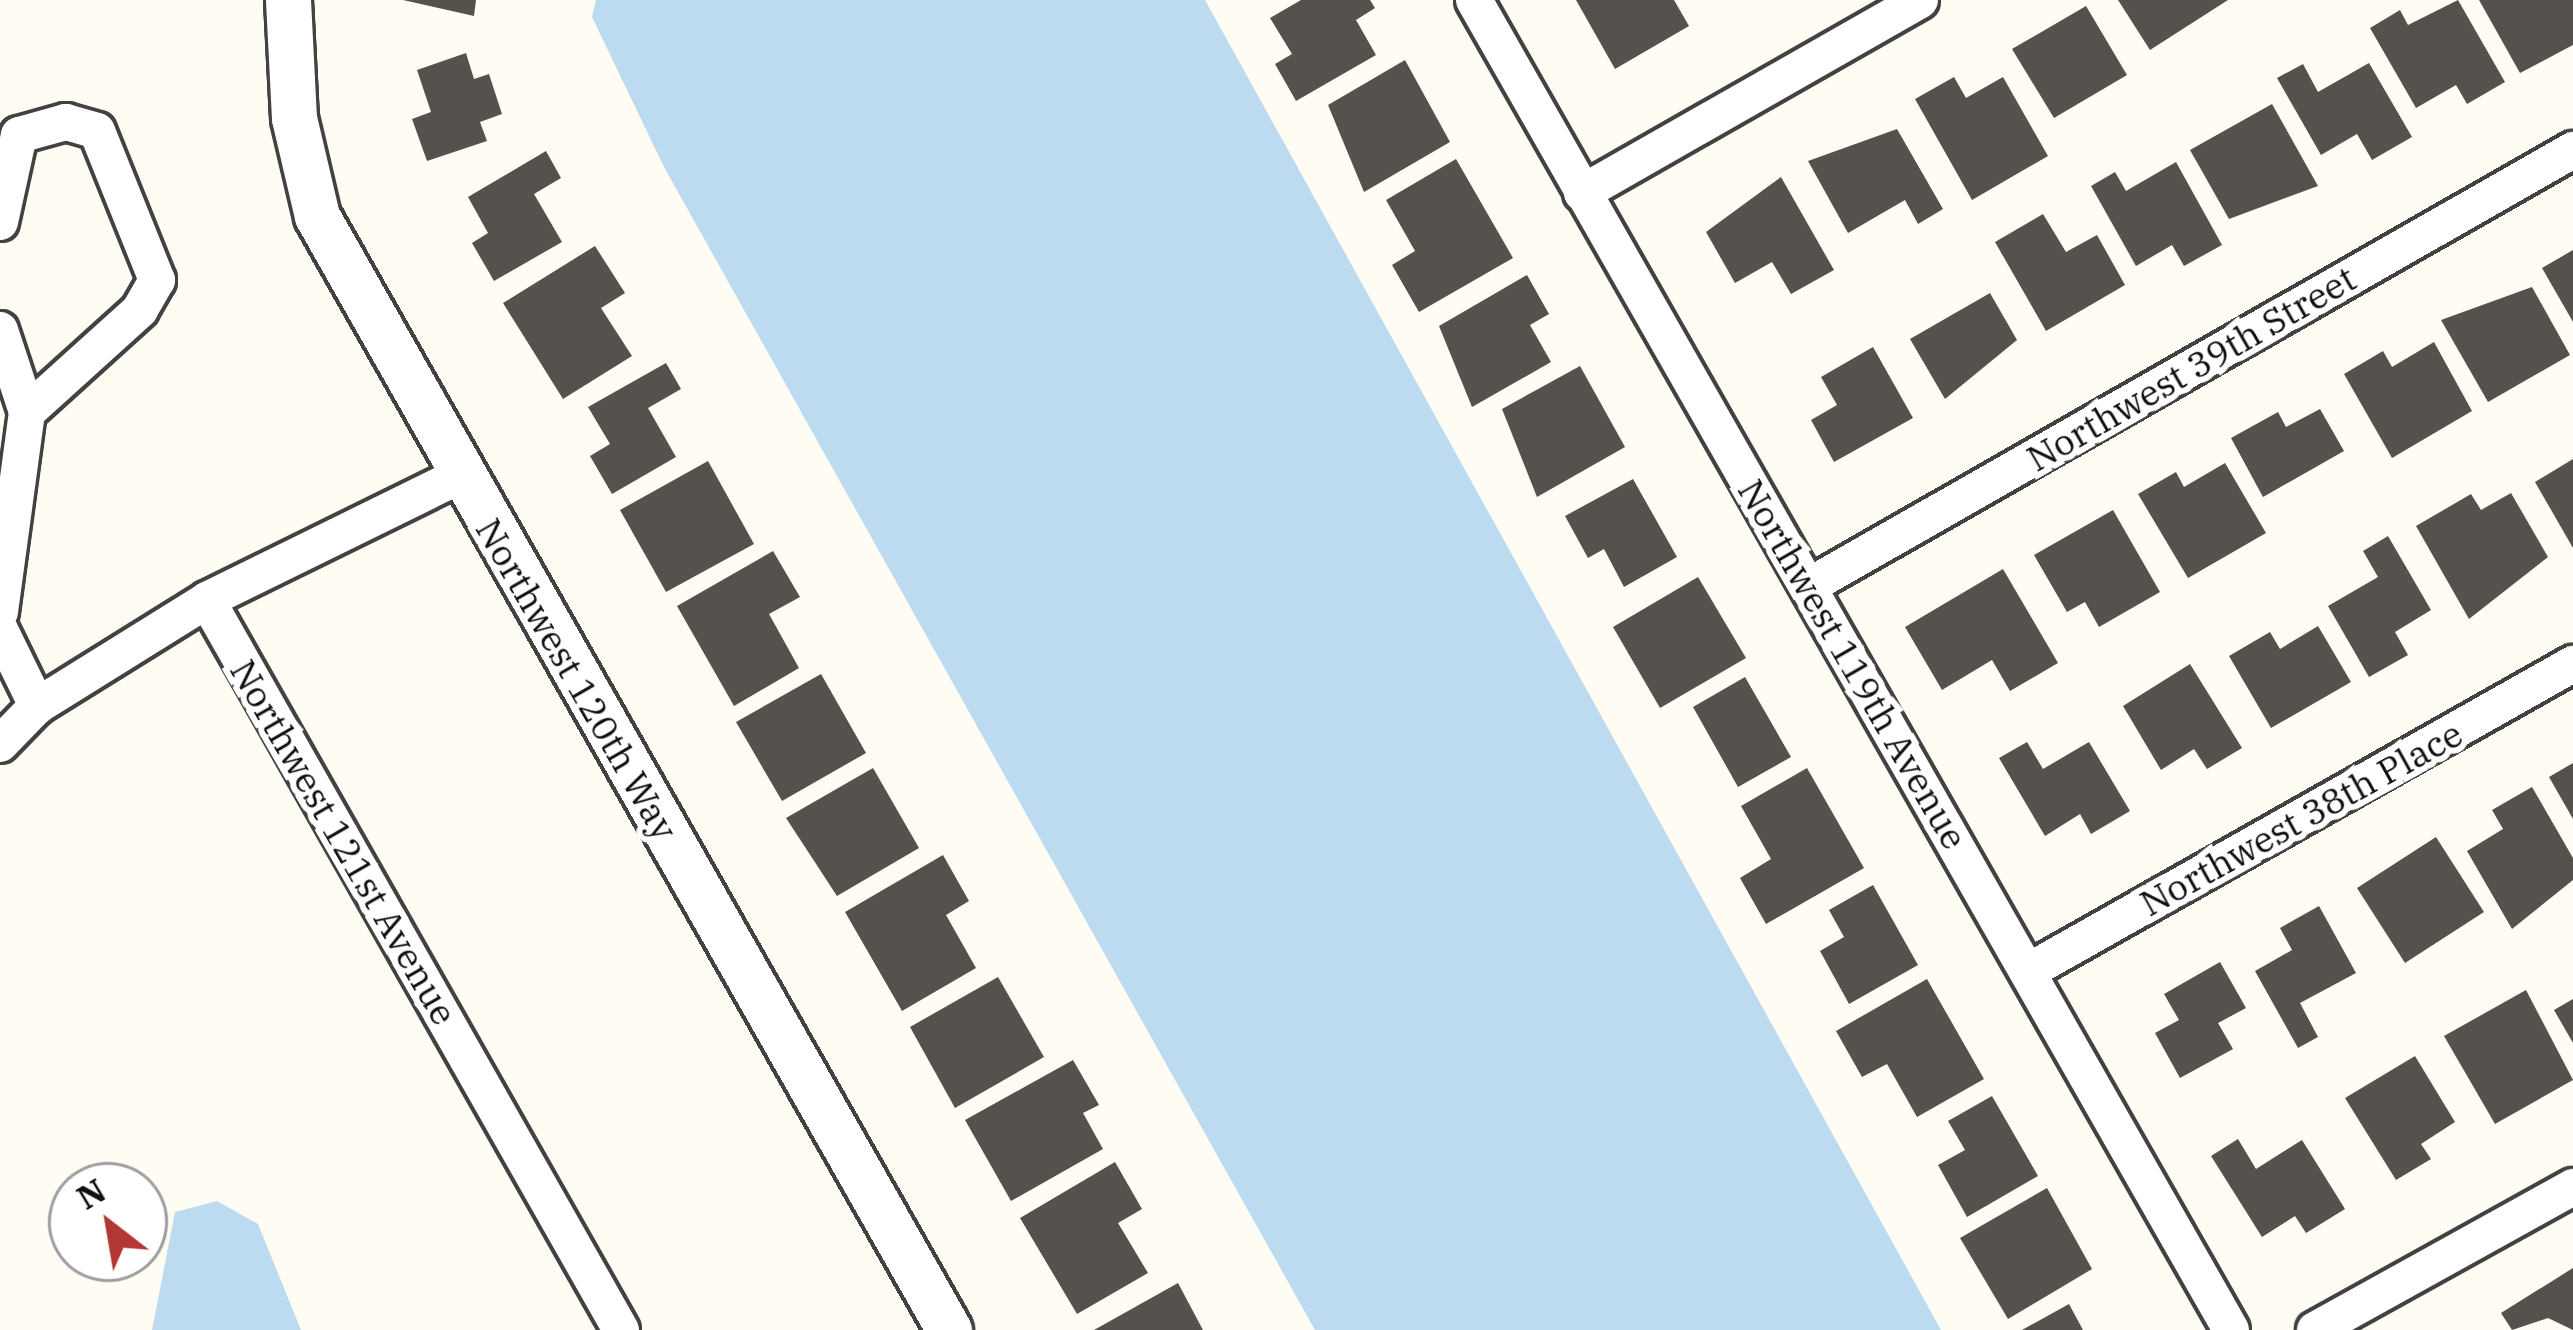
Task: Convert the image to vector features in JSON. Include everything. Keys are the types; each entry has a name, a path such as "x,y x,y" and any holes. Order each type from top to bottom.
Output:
{"street":[{"name":"Northwest 120th Way","path":"288,0 294,118 317,216 949,1330"},
{"name":"Northwest 119th Avenue","path":"1474,0 2231,1330"},
{"path":"1582,193 1920,0"},
{"path":"0,222 19,135 66,122 97,131 158,280 140,310 27,412"},
{"name":"Northwest 39th Street","path":"1809,586 2573,151"},
{"path":"0,330 27,412 0,612"},
{"path":"0,744 38,706 207,600 461,475"},
{"name":"Northwest 121st Avenue","path":"207,600 621,1330"},
{"path":"0,630 38,706"},
{"name":"Northwest 38th Place","path":"2029,971 2573,664"},
{"path":"2315,1330 2573,1187"}],"water":[{"path":"596,0 1205,0 1941,1330 1315,1330 664,167 592,17"},
{"path":"217,1201 258,1224 301,1330 152,1330 161,1282 168,1282 175,1212"}],"building":[{"path":"403,0 476,0 474,16"},
{"path":"1301,0 1370,0 1375,8 1356,20 1376,55 1296,101 1275,64 1292,54 1270,18"},
{"path":"1576,0 1674,0 1689,26 1615,69"},
{"path":"2118,0 2228,0 2150,50"},
{"path":"2458,0 2505,82 2467,104 2456,85 2416,108 2370,28 2400,10 2408,25"},
{"path":"2479,0 2573,0 2573,45 2520,73"},
{"path":"2086,6 2127,75 2054,118 2012,49"},
{"path":"466,53 474,79 489,74 502,114 480,122 487,141 427,161 412,119 431,112 417,70"},
{"path":"1405,60 1450,142 1364,192 1328,105"},
{"path":"2369,63 2412,137 2372,160 2357,134 2321,155 2277,78 2303,64 2318,92"},
{"path":"1954,77 1966,98 2003,77 2048,156 1972,200 1915,99"},
{"path":"2272,104 2318,186 2229,219 2190,150"},
{"path":"1897,129 1943,209 1918,224 1905,200 1848,233 1808,161"},
{"path":"546,151 561,178 534,194 562,242 494,281 472,243 488,233 468,197"},
{"path":"1456,159 1513,258 1419,312 1392,265 1415,251 1386,200"},
{"path":"2176,162 2222,245 2184,266 2172,245 2136,266 2091,186 2115,172 2126,191"},
{"path":"1781,177 1834,270 1791,294 1772,262 1735,283 1706,232"},
{"path":"2043,214 2066,252 2097,235 2125,285 2046,331 1995,242"},
{"path":"595,246 625,293 601,308 632,356 563,399 503,303"},
{"path":"2573,250 2573,322 2542,268"},
{"path":"1527,275 1549,314 1530,325 1551,362 1472,407 1439,326"},
{"path":"2532,287 2570,355 2488,402 2441,320"},
{"path":"1990,293 2017,340 1945,399 1910,339"},
{"path":"2434,342 2472,411 2392,458 2344,374 2383,351 2392,367"},
{"path":"1873,347 1913,418 1834,462 1811,420 1837,405 1821,377"},
{"path":"666,363 681,389 648,408 676,457 612,494 590,456 610,444 588,407"},
{"path":"1580,366 1625,447 1537,497 1502,409"},
{"path":"2320,409 2344,451 2263,497 2231,438 2278,412 2286,427"},
{"path":"2573,459 2573,548 2535,482"},
{"path":"708,461 754,544 666,592 620,510"},
{"path":"2225,463 2266,533 2188,578 2138,494 2176,472 2184,487"},
{"path":"1633,479 1677,557 1624,587 1604,549 1588,558 1565,516"},
{"path":"2511,493 2548,557 2469,619 2416,526 2471,494 2481,510"},
{"path":"2113,510 2160,592 2099,627 2085,602 2067,612 2034,555"},
{"path":"2388,536 2431,610 2395,632 2408,655 2369,677 2328,606 2378,577 2363,551"},
{"path":"773,551 800,597 769,614 799,668 734,706 677,606"},
{"path":"2003,569 2058,663 2010,691 1992,660 1942,690 1905,627"},
{"path":"1698,577 1746,658 1660,708 1613,627"},
{"path":"2318,626 2351,682 2271,728 2229,656 2270,632 2280,649"},
{"path":"2190,664 2242,748 2207,769 2194,749 2161,770 2123,706"},
{"path":"821,674 866,753 782,801 736,722"},
{"path":"1745,677 1791,757 1738,787 1693,707"},
{"path":"2027,742 2043,769 2089,742 2130,811 2091,834 2080,814 2045,836 1999,758"},
{"path":"2573,763 2573,819 2549,777"},
{"path":"873,768 919,848 837,896 786,818"},
{"path":"1807,768 1864,868 1766,924 1740,878 1771,859 1741,806"},
{"path":"2532,787 2573,858 2573,880 2512,929 2467,851 2503,829 2492,810"},
{"path":"2436,837 2484,912 2405,963 2357,888"},
{"path":"943,855 969,901 946,915 976,968 902,1011 845,912"},
{"path":"1873,885 1918,965 1849,1004 1820,951 1844,937 1829,910"},
{"path":"2319,906 2356,973 2300,1003 2318,1037 2298,1048 2255,971 2292,950 2280,928"},
{"path":"2220,962 2246,1008 2218,1023 2233,1049 2180,1078 2155,1033 2179,1020 2164,994"},
{"path":"998,977 1044,1057 955,1108 910,1027"},
{"path":"1927,979 1984,1079 1917,1117 1887,1064 1862,1077 1836,1031"},
{"path":"2526,990 2573,1080 2495,1124 2444,1036"},
{"path":"2573,999 2573,1043 2554,1010"},
{"path":"2415,1056 2455,1122 2421,1144 2431,1159 2396,1180 2345,1098"},
{"path":"1073,1060 1099,1105 1083,1113 1103,1149 1011,1201 965,1120"},
{"path":"1992,1096 2038,1176 1967,1217 1938,1165 1965,1150 1948,1121"},
{"path":"2238,1139 2256,1169 2302,1140 2345,1209 2306,1233 2295,1216 2262,1237 2211,1156"},
{"path":"1115,1162 1142,1209 1118,1223 1148,1273 1077,1314 1020,1218"},
{"path":"2047,1188 2092,1269 2008,1319 1960,1238"},
{"path":"2573,1268 2573,1330 2548,1318 2512,1330 2501,1313"},
{"path":"1178,1283 1203,1330 1094,1330"},
{"path":"2069,1304 2083,1330 2022,1330"}]}
